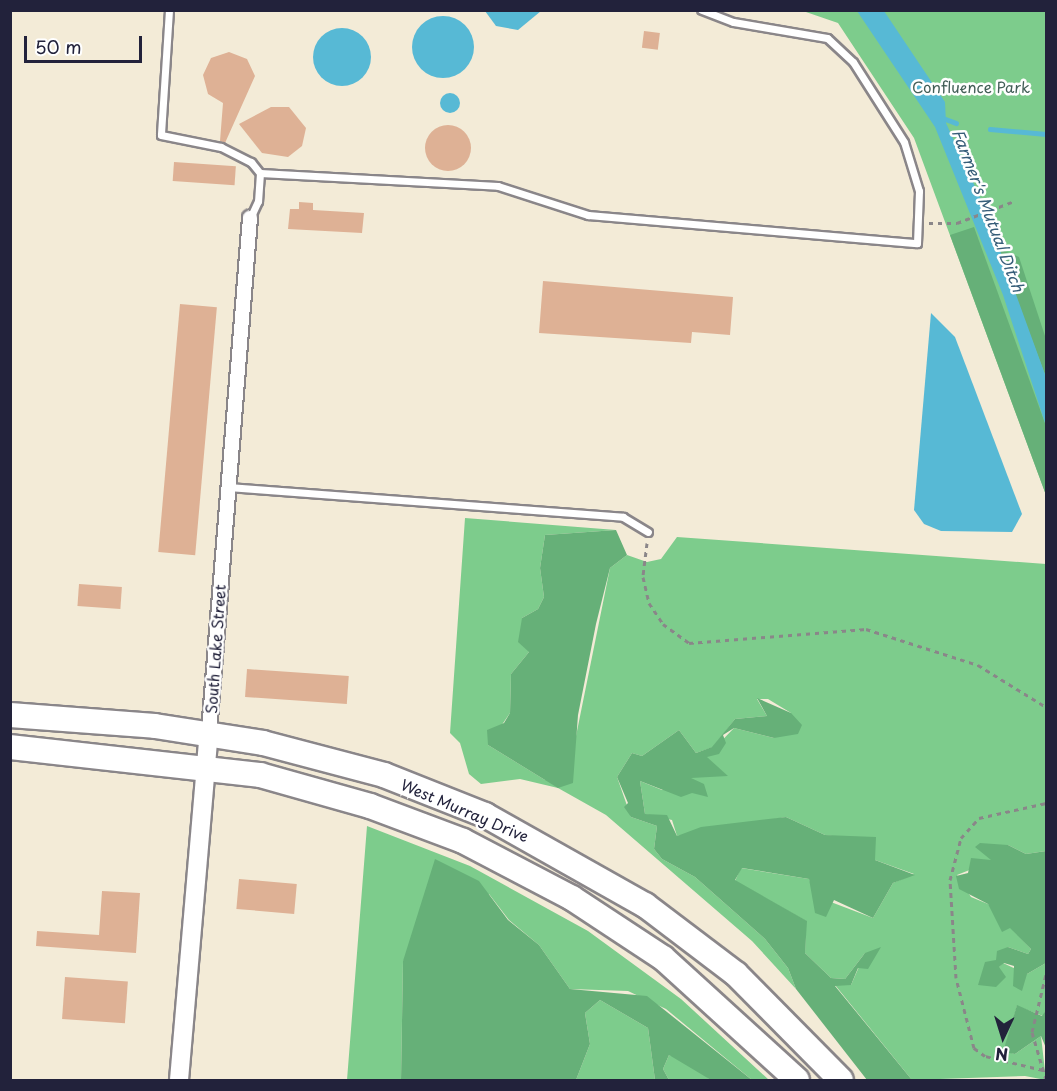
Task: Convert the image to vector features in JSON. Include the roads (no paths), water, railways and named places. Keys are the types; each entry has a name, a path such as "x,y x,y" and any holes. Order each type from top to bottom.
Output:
{"highway":[{"name":"West Murray Drive","path":"10,715 209,732 384,776 551,849 645,905 736,974 841,1080"},
{"name":"West Murray Drive","path":"10,747 206,765 370,806 519,867 663,958 797,1080"}],"street":[{"name":"South Lake Street","path":"179,1080 250,218"}],"lane":[{"path":"170,10 161,135 239,152 260,173 498,186 588,215 918,243 919,191 904,142 837,44 811,33 733,22 701,10"},
{"path":"250,218 258,201 260,173"},
{"path":"228,487 623,517 648,532"}],"water":[{"path":"485,11 541,11 518,30 496,26"},
{"path":"857,11 884,11 945,102 946,123 983,204 1046,377 1046,426 1003,295 935,127"},
{"path":"443,16 455,18 465,25 472,35 474,47 472,59 465,69 455,76 443,78 431,76 421,69 414,59 412,47 414,35 421,25 431,18"},
{"path":"342,28 353,30 366,41 371,57 369,68 358,81 342,86 331,84 318,73 313,57 315,46 326,33"},
{"path":"446,93 454,93 460,99 460,107 454,113 446,113 440,107 440,99"},
{"path":"931,313 955,337 1022,514 1012,532 941,531 924,524 914,510"}],"waterway":[{"name":"Farmer's Mutual Ditch","path":"943,118 956,123"},
{"path":"990,129 1046,134"}],"park label":[{"name":"Confluence Park","path":"971,87"}]}
